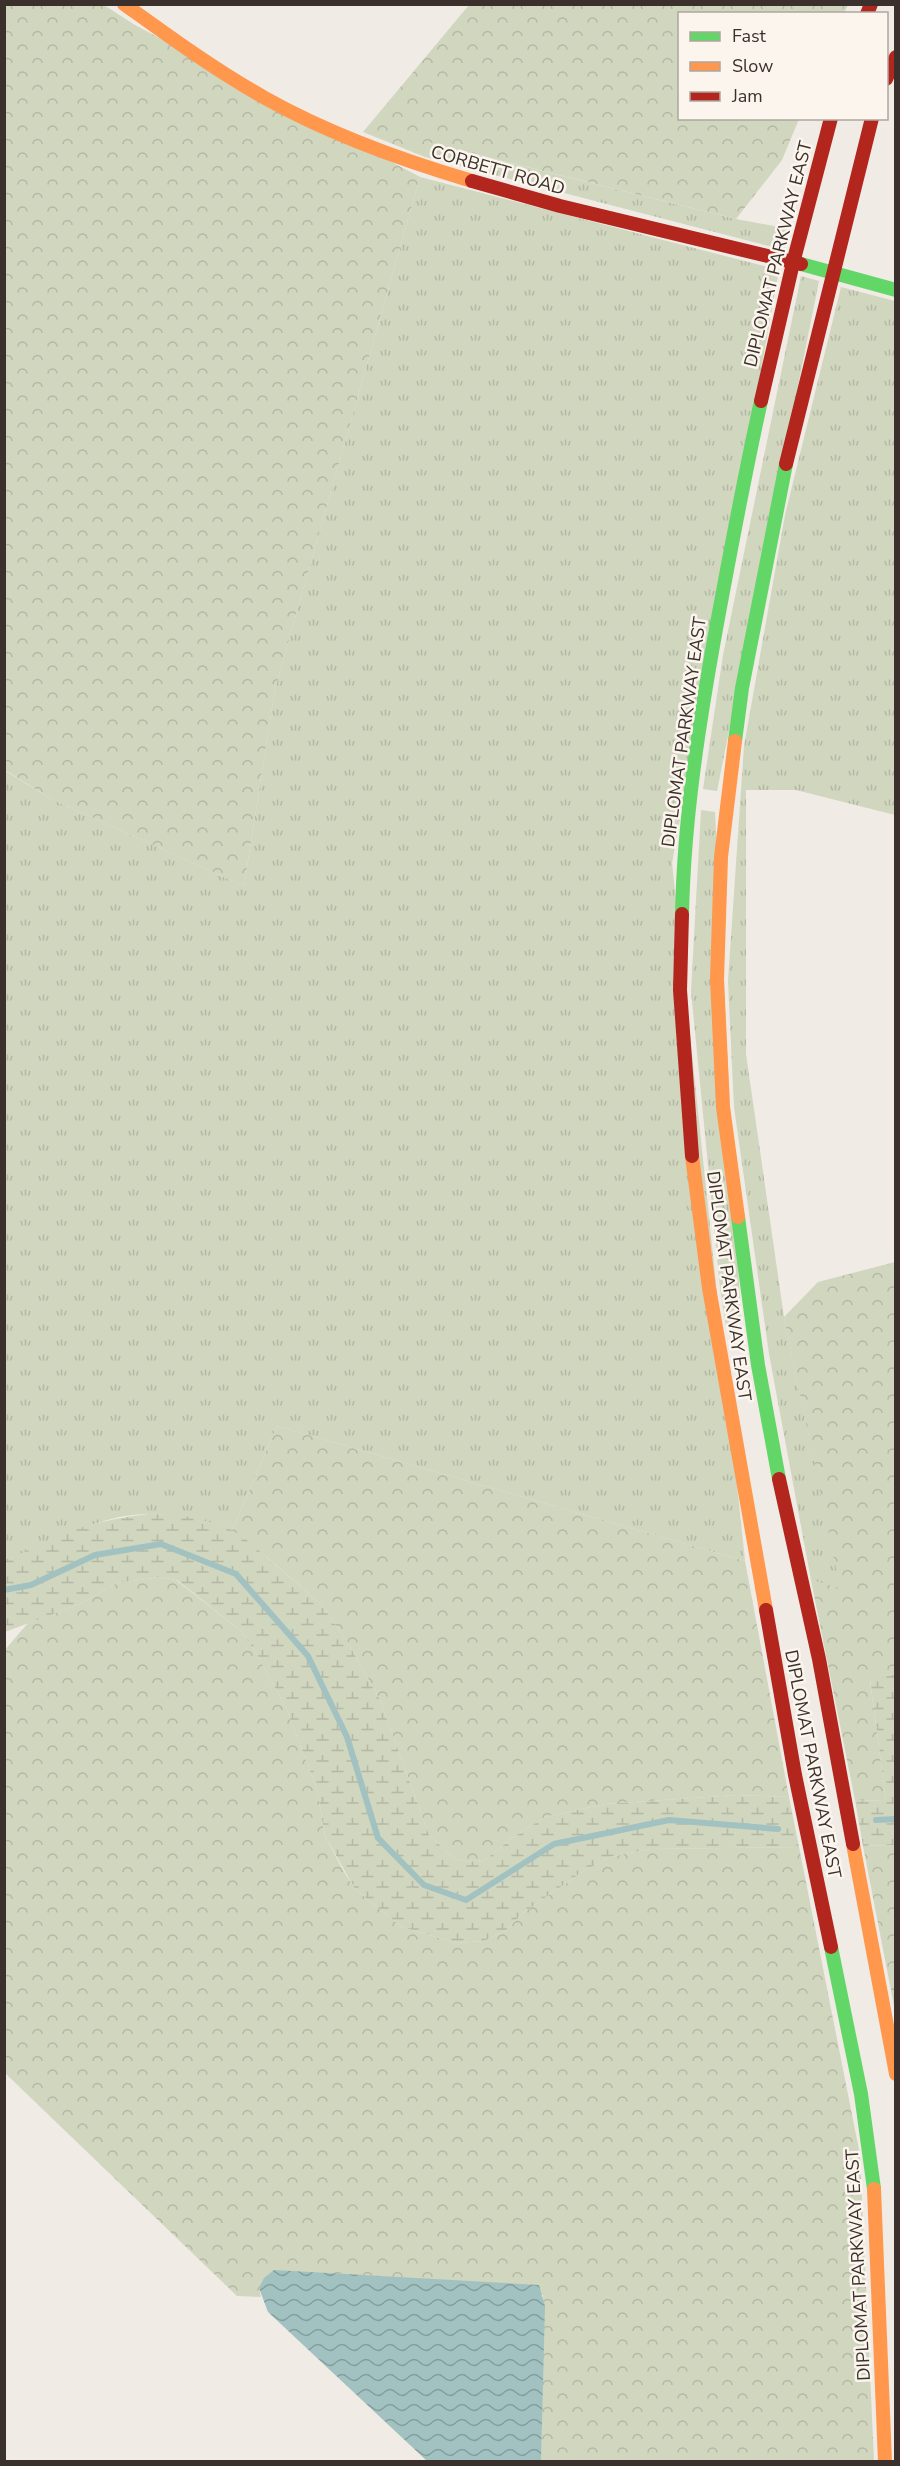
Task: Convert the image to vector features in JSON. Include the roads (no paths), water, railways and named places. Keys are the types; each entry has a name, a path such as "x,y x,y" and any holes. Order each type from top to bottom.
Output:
{"main road":[{"name":"CORBETT ROAD","path":"124,4 237,81 287,110 433,172 486,188 896,290"},
{"path":"888,75 896,57"},
{"name":"DIPLOMAT PARKWAY EAST","path":"830,120 792,263 741,491 696,747 683,865 680,990 692,1157 719,1352 795,1775 861,2094 882,2226 885,2462"},
{"name":"DIPLOMAT PARKWAY EAST","path":"871,120 775,512 742,688 727,803 717,906 718,1016 723,1107 755,1345 778,1480 819,1659 896,2074"},
{"path":"691,798 727,803"},
{"path":"719,1352 755,1345"}],"water":[{"path":"274,2270 539,2285 545,2306 541,2461 427,2461 268,2312 259,2288 264,2278"}],"waterway":[{"path":"4,1590 31,1585 95,1555 161,1544 236,1574 308,1656 347,1737 378,1838 424,1885 466,1900 554,1844 669,1820 778,1829"},
{"path":"876,1820 896,1819"}]}
